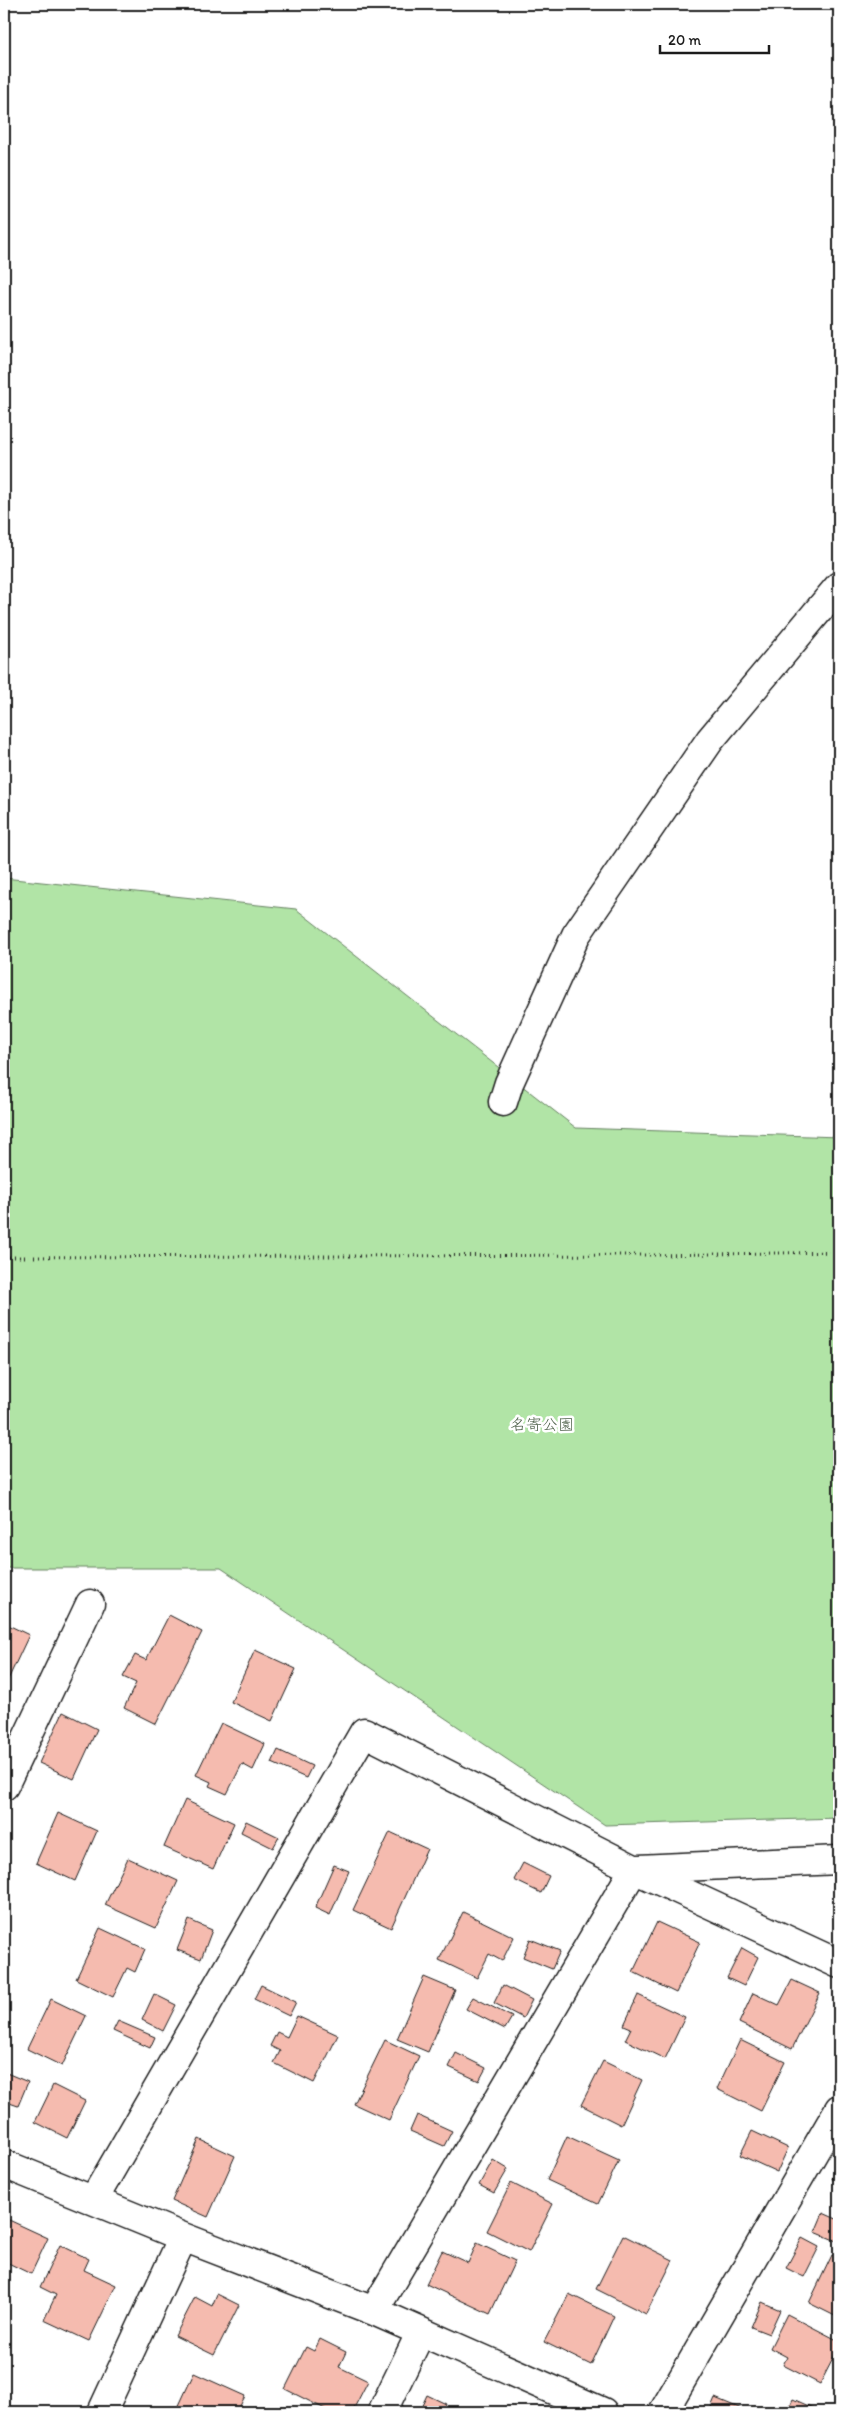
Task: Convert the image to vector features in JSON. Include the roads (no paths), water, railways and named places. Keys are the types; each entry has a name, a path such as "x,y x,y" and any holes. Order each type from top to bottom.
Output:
{"street":[{"path":"503,1102 509,1082 576,936 710,740 839,586"},
{"path":"4,1786 90,1604"},
{"path":"94,2199 364,1732 634,1869 839,1964"},
{"path":"634,1869 839,1860"},
{"path":"374,2311 634,1869"},
{"path":"663,2412 839,2108"},
{"path":"4,2164 94,2199 183,2237 374,2311 603,2412"},
{"path":"102,2412 183,2237"},
{"path":"382,2412 421,2332"}],"park label":[{"name":"名寄公園","path":"542,1424"}]}
